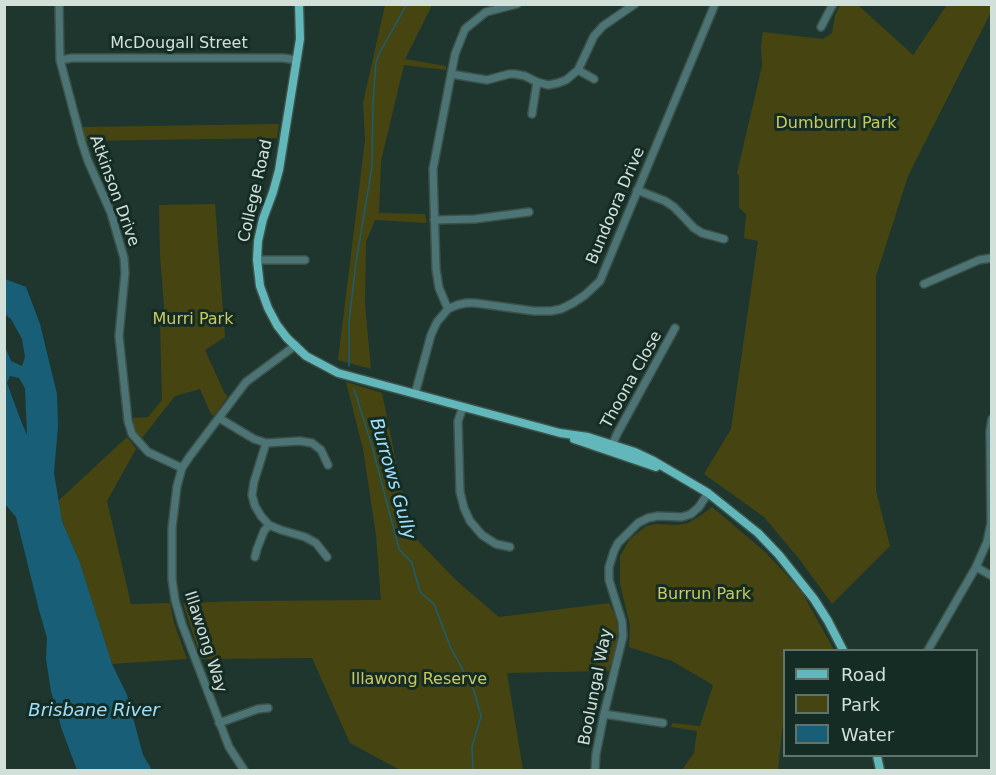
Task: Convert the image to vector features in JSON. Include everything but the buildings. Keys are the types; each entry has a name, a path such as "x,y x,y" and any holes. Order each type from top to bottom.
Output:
{"main road":[{"name":"College Road","path":"299,4 300,39 279,170 262,219 256,260 260,286 268,308 287,338 306,356 338,373 560,433 588,437 652,460 708,494 758,533 814,599 842,649"}],"street":[{"name":"Atkinson Drive","path":"59,4 60,60 82,143 111,213 124,258 125,273 119,336 128,421 132,434 148,452 182,468"},
{"path":"415,394 431,335 437,322 448,309 438,282 433,168 455,54 465,29 485,8 517,4"},
{"path":"451,74 488,80 515,74 548,85 558,83 573,76 578,70 594,36 603,26 635,4"},
{"name":"Bundoora Drive","path":"448,309 466,303 551,311 573,303 600,281 715,4"},
{"path":"821,27 833,4"},
{"name":"McDougall Street","path":"60,60 72,58 283,58 297,60"},
{"path":"578,70 594,79"},
{"path":"531,114 537,82"},
{"path":"638,190 674,207 694,228 724,239"},
{"path":"434,220 475,219 529,212"},
{"path":"924,284 979,260 992,258"},
{"path":"256,260 305,260"},
{"name":"Thoona Close","path":"611,447 675,328"},
{"name":"Illawong Way","path":"244,771 229,747 219,723 175,600 172,579 172,528 177,486 182,468 246,382 296,345"},
{"path":"463,407 458,421 460,492 464,507 470,521 483,535 496,544 510,547"},
{"path":"219,418 245,434 266,443 300,441 312,444 321,450 328,465"},
{"path":"929,649 976,567 987,542 990,523 992,419"},
{"path":"266,443 254,482 252,495 255,506 269,525 316,543 327,557"},
{"name":"Boolungal Way","path":"595,771 604,714 623,636 622,621 609,580 609,567 614,551 618,543 638,523 658,516 682,517 691,514 708,494"},
{"path":"255,557 264,531 269,525"},
{"path":"976,567 992,576"},
{"path":"219,723 258,708 268,708"},
{"path":"604,714 663,723"}],"green space":[{"path":"385,5 432,5 405,59 446,66 446,70 404,65 381,161 379,213 425,214 427,223 375,220 366,242 365,304 371,369 338,360 365,140 363,103"},
{"name":"Dumburru Park","path":"840,5 858,5 913,55 947,5 991,5 991,12 908,176 876,276 876,491 890,546 832,604 800,560 764,517 704,474 731,429 758,241 744,238 746,214 739,208 739,176 737,173 762,66 763,32 823,39 832,33"},
{"path":"279,124 277,138 85,141 81,127"},
{"name":"Murri Park","path":"215,204 225,337 205,350 228,396 214,416 200,389 175,396 142,438 137,434 133,418 148,417 162,400 160,325 164,306 159,205"},
{"name":"Illawong Reserve","path":"346,382 382,393 409,526 418,541 458,582 499,617 609,603 616,617 618,632 616,649 609,671 507,673 523,770 400,770 350,743 312,658 201,659 183,603 381,600 376,535 363,449"},
{"path":"127,437 136,449 107,501 131,604 170,603 174,623 187,659 112,664 80,563 62,521 58,501"},
{"name":"Burrun Park","path":"712,507 764,551 803,594 833,649 783,649 783,722 778,770 682,770 694,753 697,731 671,727 672,723 700,726 713,685 672,661 629,647 630,625 620,584 620,556 630,539 646,526 688,523"}],"water":[{"name":"Brisbane River","path":"5,279 26,287 40,324 57,394 58,426 54,473 62,521 80,563 112,664 127,695 143,755 152,770 77,770 62,730 51,691 46,659 47,638 16,517 5,504 5,347 11,361 22,366 25,357 22,339 11,319 5,314","holes":["10,376 19,378 25,388 27,435 7,383"]}],"waterway":[{"name":"Burrows Gully","path":"349,366 349,322 356,262 372,167 376,62 407,4"},
{"name":"Burrows Gully","path":"354,389 372,446 399,549 412,563 420,592 434,604 450,646 474,691 481,716 472,747 473,770"}]}
